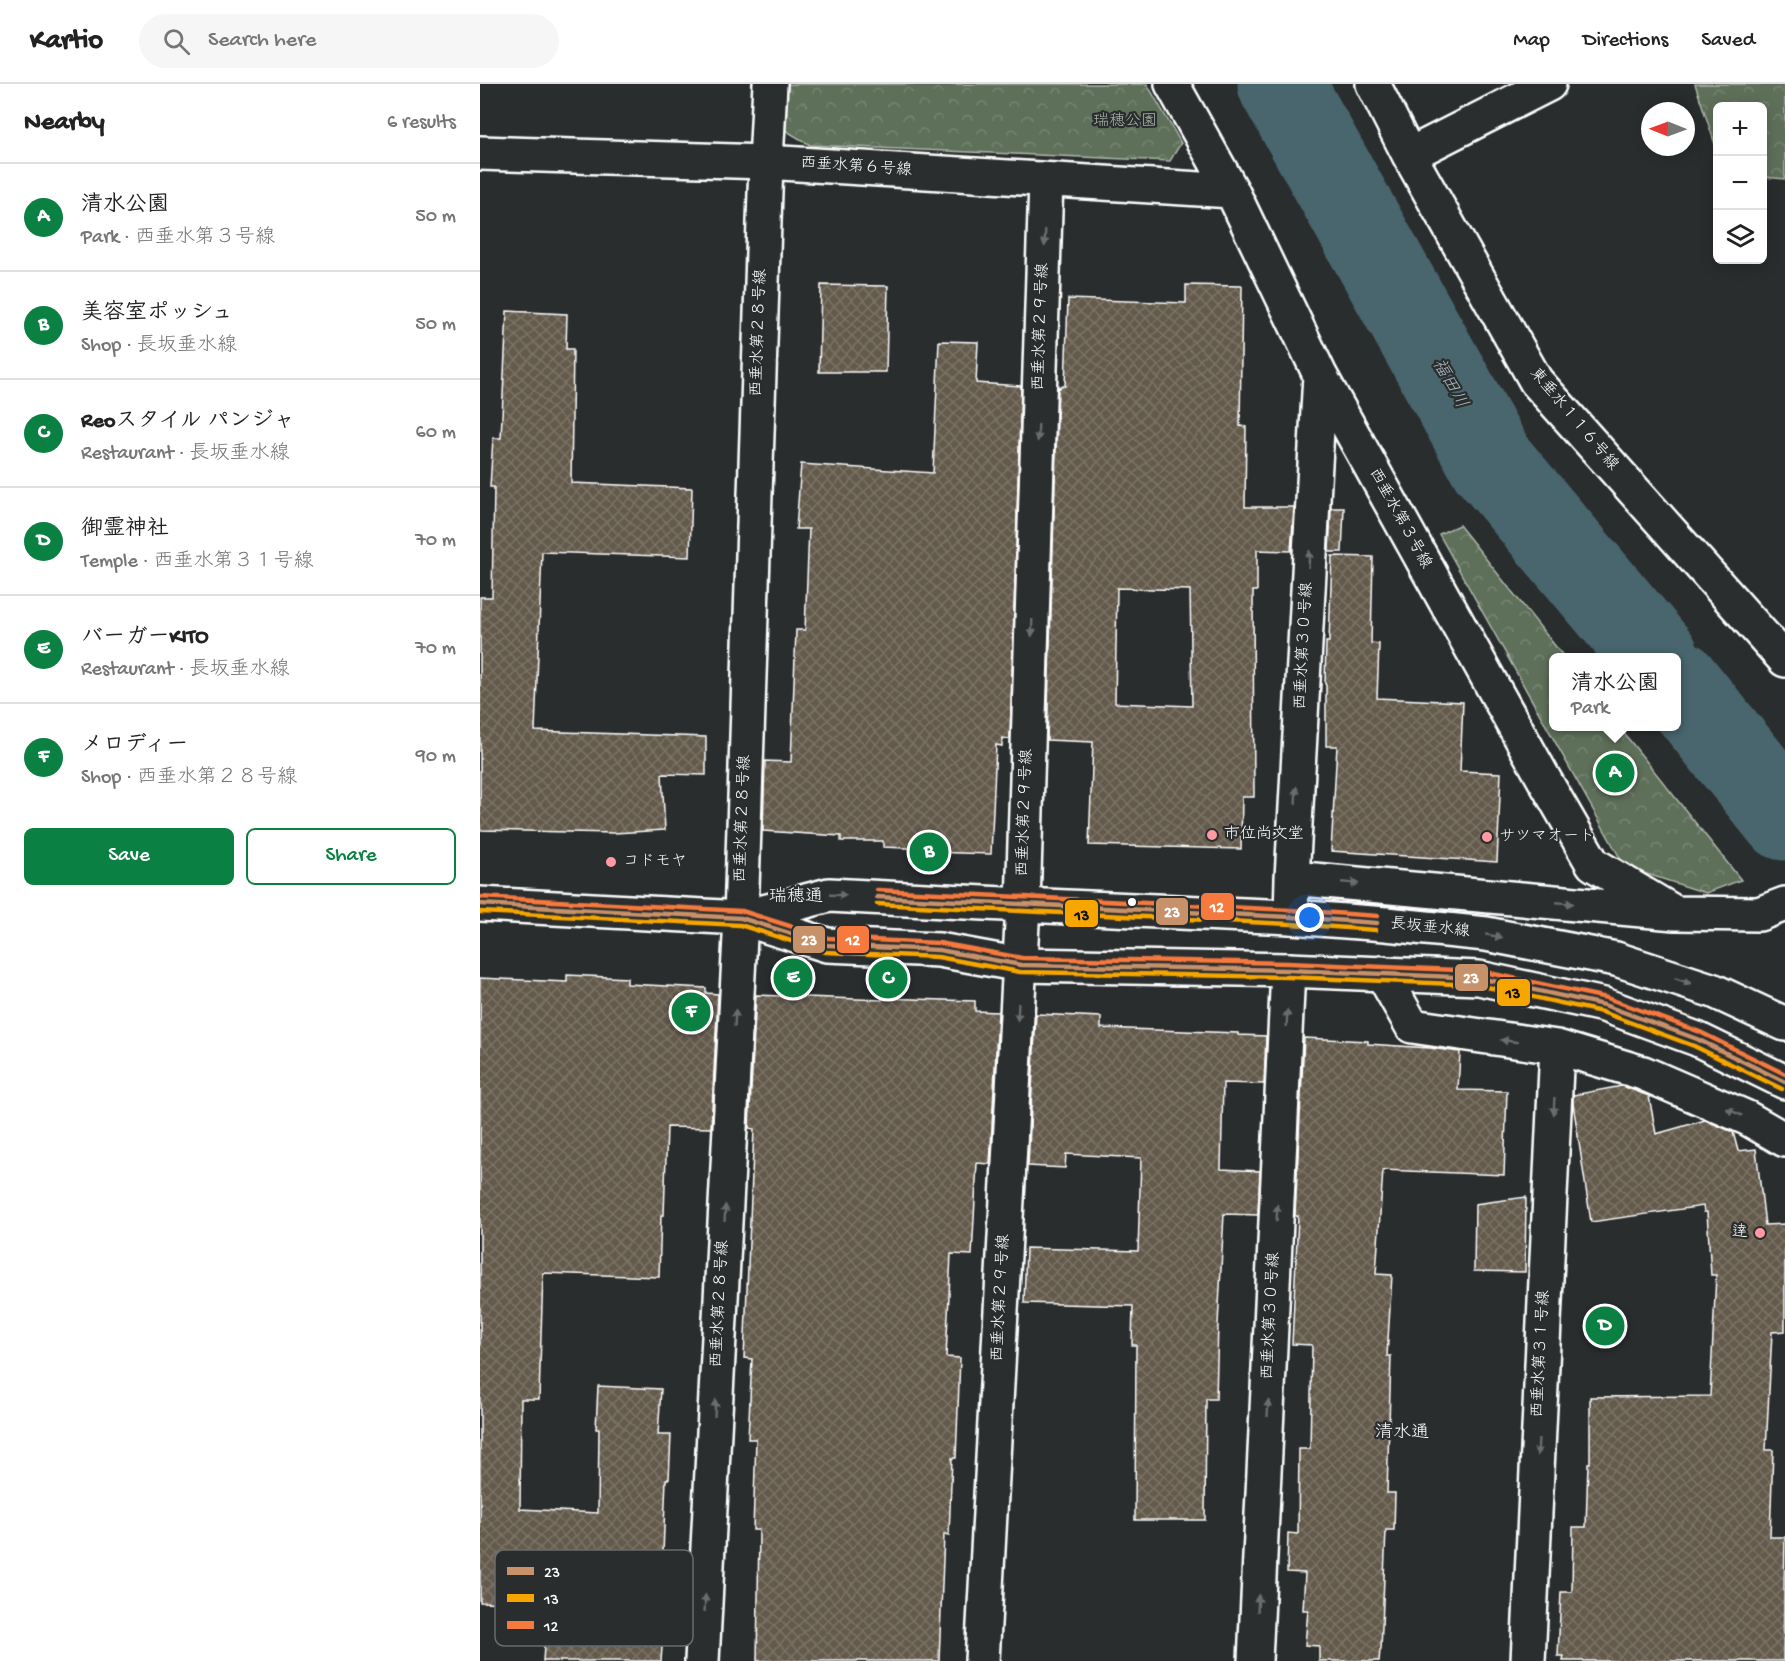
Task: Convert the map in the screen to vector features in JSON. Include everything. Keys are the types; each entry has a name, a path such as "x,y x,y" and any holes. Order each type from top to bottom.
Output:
{"street":[{"name":"西垂水第２８号線","path":"702,1661 741,918 770,84"},
{"name":"西垂水第３号線","path":"1172,84 1233,191 1320,375 1593,864 1675,913"},
{"name":"東垂水１１６号線","path":"1373,84 1409,155 1536,381 1785,660"},
{"path":"1409,155 1549,84"},
{"name":"西垂水第６号線","path":"480,153 766,162 1233,191"},
{"name":"西垂水第２９号線","path":"982,1661 1021,965 1046,180"},
{"name":"西垂水第３０号線","path":"1291,916 1320,375"},
{"path":"1292,878 1675,913 1772,909"},
{"name":"長坂垂水線","path":"741,918 829,895 1291,916 1486,934 1616,959 1713,991 1785,1024"},
{"name":"長坂垂水線","path":"480,904 741,918 827,945 939,950 1021,965 1288,970 1479,978 1604,1005 1698,1039 1785,1082"},
{"name":"西垂水第３０号線","path":"1255,1661 1288,970"},
{"path":"1382,973 1412,1026 1557,1047 1643,1073 1747,1118 1785,1140"},
{"name":"西垂水第３１号線","path":"1528,1661 1557,1047"}],"green space":[{"name":"瑞穂公園","path":"787,84 1147,84 1181,143 1170,161 810,145 785,130"},
{"path":"1695,84 1785,84 1785,179 1767,177 1767,102 1713,102 1713,138"},
{"path":"1459,525 1561,653 1549,653 1549,731 1439,534"},
{"path":"1549,731 1622,731 1741,880 1706,893 1625,867"}],"building":[{"path":"821,285 888,286 886,372 819,372"},
{"path":"1186,285 1242,286 1240,426 1246,427 1245,507 1294,507 1291,551 1257,550 1257,591 1253,591 1254,797 1242,797 1241,849 1089,845 1093,742 1047,740 1058,387 1065,386 1068,299 1186,303","holes":["1117,588 1190,590 1192,706 1115,703"]},
{"path":"507,311 567,314 566,349 573,349 571,483 692,488 690,557 542,552 535,731 706,737 706,775 662,774 665,830 614,833 480,830 480,597 492,597 494,487 490,487 493,438 501,438"},
{"path":"939,341 978,342 976,383 1021,386 1010,739 1002,738 1002,746 996,745 991,854 929,852 929,849 883,847 883,841 841,841 841,836 763,831 765,761 791,762 796,630 805,630 809,529 796,529 801,464 933,473"},
{"path":"1331,508 1344,508 1342,552 1329,552"},
{"path":"1332,556 1373,557 1371,643 1379,644 1377,698 1463,702 1460,771 1501,773 1497,862 1331,851 1337,746 1326,746 1325,684"},
{"path":"567,975 627,978 627,984 706,988 706,993 718,994 711,1128 667,1127 659,1277 543,1273 539,1399 521,1399 520,1509 598,1513 599,1429 596,1429 598,1386 661,1389 658,1435 671,1435 669,1479 666,1479 663,1550 495,1550 495,1602 480,1602 480,978 567,982"},
{"path":"756,995 975,1001 975,1011 998,1012 990,1164 977,1163 972,1255 951,1254 946,1357 960,1358 956,1458 952,1458 949,1535 944,1534 939,1661 757,1661 759,1530 753,1530 756,1439 748,1439 752,1359 744,1358 754,1129 749,1128"},
{"path":"1036,1014 1101,1017 1101,1028 1266,1036 1264,1084 1223,1083 1221,1169 1260,1171 1258,1215 1224,1214 1216,1399 1206,1399 1205,1520 1135,1520 1136,1345 1132,1345 1133,1306 1024,1303 1026,1248 1138,1251 1141,1158 1066,1154 1065,1168 1028,1166"},
{"path":"1304,1038 1368,1041 1368,1044 1460,1052 1458,1090 1507,1091 1504,1175 1383,1170 1376,1274 1392,1275 1387,1356 1391,1356 1387,1493 1395,1493 1394,1530 1386,1530 1379,1661 1319,1661 1319,1646 1305,1645 1308,1610 1303,1610 1305,1573 1287,1572 1288,1533 1298,1534 1299,1449 1310,1449 1312,1345 1292,1344 1298,1216 1295,1216"},
{"path":"1622,1086 1649,1096 1656,1134 1705,1120 1733,1132 1738,1151 1756,1149 1765,1225 1785,1224 1785,1331 1772,1332 1766,1450 1773,1450 1770,1537 1785,1537 1783,1661 1563,1661 1564,1656 1558,1656 1561,1592 1572,1592 1573,1527 1586,1527 1588,1463 1590,1463 1590,1397 1710,1396 1716,1275 1711,1275 1707,1212 1704,1212 1703,1206 1591,1222 1573,1095"},
{"path":"1526,1197 1525,1272 1474,1271 1475,1204"},
{"path":"544,1646 662,1646 661,1661 543,1661"}],"waterway":[{"name":"福田川","path":"1281,84 1492,463 1652,653"},
{"name":"福田川","path":"1681,688 1785,817"}],"transit line":[{"name":"12","path":"877,890 1378,916"},
{"name":"12","path":"480,897 742,911 828,938 939,943 1022,958 1288,963 1480,971 1607,998 1700,1032 1785,1074"},
{"name":"23","path":"877,897 1377,923"},
{"name":"23","path":"480,904 741,918 827,945 939,950 1021,965 1288,970 1479,978 1604,1005 1697,1039 1785,1082"},
{"name":"13","path":"877,904 1376,930"},
{"name":"13","path":"480,912 740,925 826,952 938,957 1020,972 1288,977 1478,985 1602,1012 1694,1046 1782,1089"}],"place":[{"name":"清水公園","path":"1615,773"},
{"name":"市位尚文堂","path":"1212,835"},
{"name":"サツマオート","path":"1487,837"},
{"name":"美容室ポッシュ","path":"929,852"},
{"name":"コドモヤ","path":"611,862"},
{"name":"バーガーKITO","path":"793,978"},
{"name":"Reoスタイル パンジャ","path":"888,979"},
{"name":"メロディー","path":"691,1012"},
{"name":"逹","path":"1760,1233"},
{"name":"御霊神社","path":"1605,1326"}],"district":[{"name":"瑞穂通","path":"796,897"},
{"name":"清水通","path":"1402,1433"}]}
